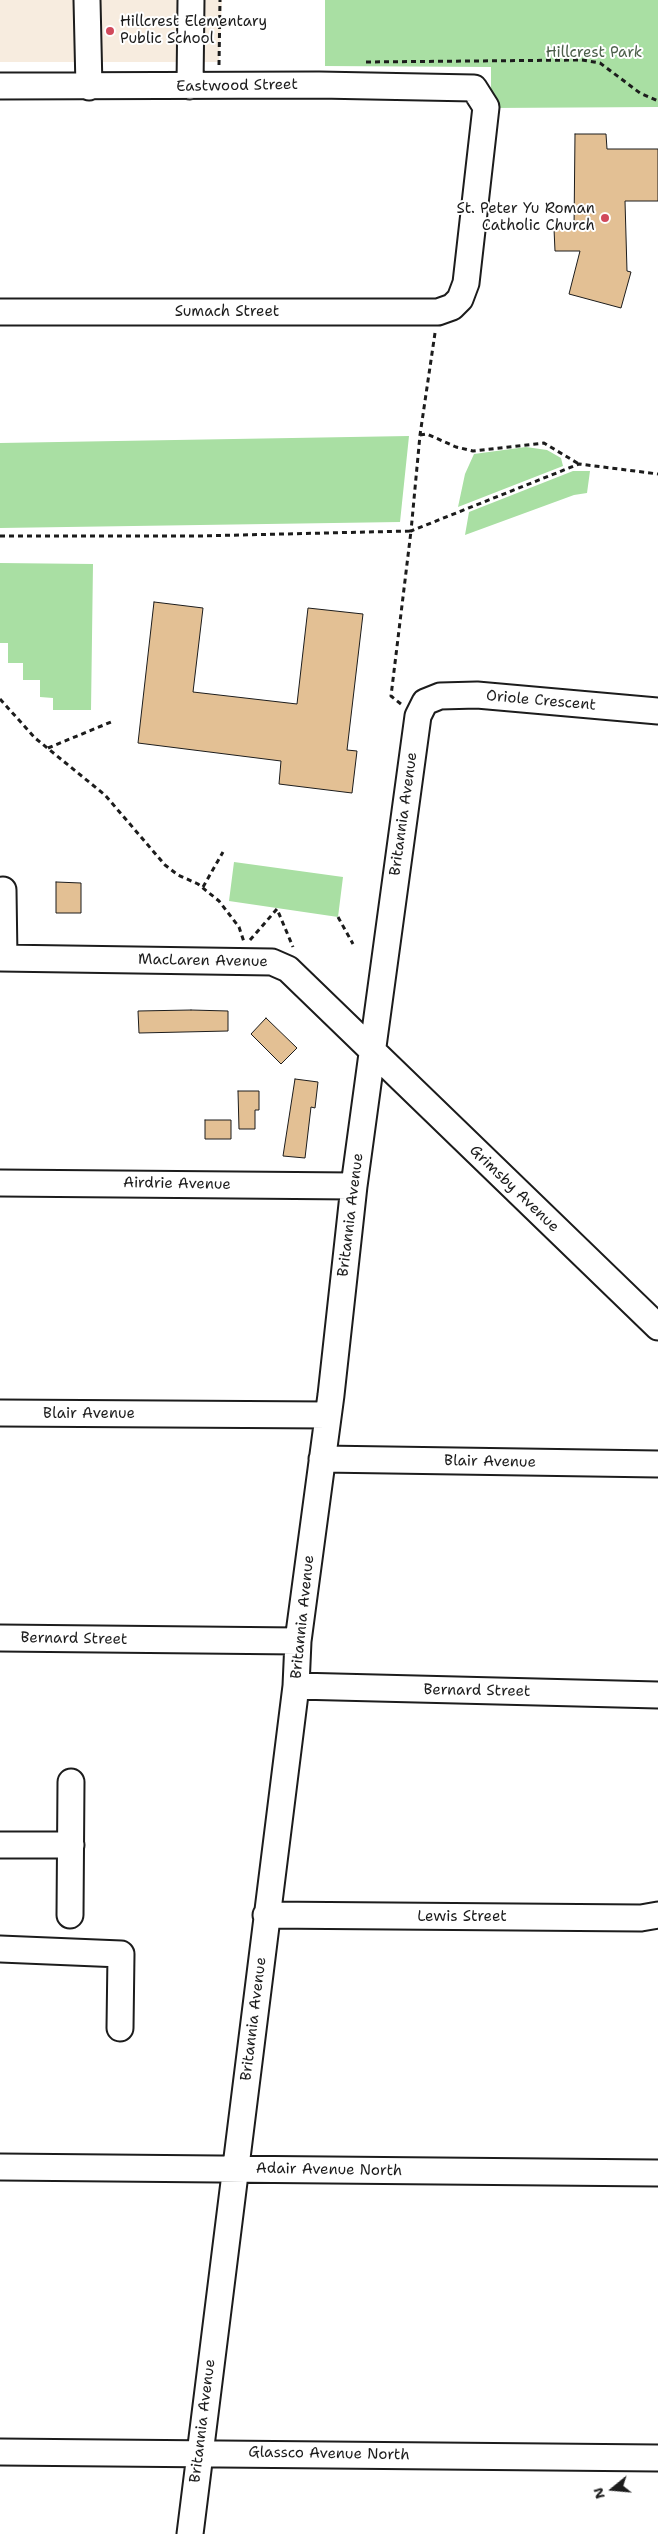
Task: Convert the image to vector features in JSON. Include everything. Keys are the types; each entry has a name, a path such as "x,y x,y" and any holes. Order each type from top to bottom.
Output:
{"street":[{"path":"87,0 89,87"},
{"path":"190,86 191,0"},
{"name":"Eastwood Street","path":"0,86 474,88 485,104 486,112 466,283 460,299 446,309"},
{"name":"Sumach Street","path":"0,312 446,309"},
{"name":"Oriole Crescent","path":"421,709 440,696 477,695 658,711"},
{"name":"Britannia Avenue","path":"190,2534 296,1686 298,1641 328,1415 371,1050 421,709"},
{"path":"2,958 3,890"},
{"name":"MacLaren Avenue","path":"2,958 272,962 288,969 371,1050"},
{"name":"Grimsby Avenue","path":"371,1050 658,1327"},
{"name":"Airdrie Avenue","path":"0,1184 354,1186"},
{"name":"Blair Avenue","path":"0,1413 328,1415"},
{"name":"Blair Avenue","path":"322,1459 658,1464"},
{"name":"Bernard Street","path":"0,1638 298,1641"},
{"name":"Bernard Street","path":"296,1686 658,1695"},
{"path":"70,1915 71,1782"},
{"path":"0,1845 71,1845"},
{"name":"Lewis Street","path":"266,1915 641,1918 658,1916"},
{"path":"0,1950 121,1954 120,2028"},
{"name":"Adair Avenue North","path":"0,2167 658,2173"},
{"name":"Glassco Avenue North","path":"0,2452 658,2458"}],"path":[{"path":"219,86 220,0"},
{"path":"421,709 391,696 411,531 420,435 446,309"},
{"path":"420,435 427,434 456,447 473,451 544,443 579,464 658,474"},
{"path":"0,536 198,536 411,531 579,464"},
{"path":"0,699 35,738 105,795 165,864 178,876 203,887 219,901 239,927 245,945 277,909 292,946 301,982"},
{"path":"48,748 111,722"},
{"path":"203,887 223,852"},
{"path":"338,917 353,944"}],"shaded area":[{"name":"Hillcrest Elementary Public School","path":"0,0 222,0 219,62 0,62"}],"green space":[{"name":"Hillcrest Park","path":"325,0 658,0 658,107 491,108 491,67 325,66"},
{"path":"409,436 400,522 0,528 0,443"},
{"path":"526,447 547,450 561,458 563,466 458,507 465,474 474,454"},
{"path":"573,471 590,471 587,493 574,495 465,535 469,512"},
{"path":"0,563 93,564 91,710 53,710 53,698 40,697 40,680 23,680 23,663 8,663 8,643 0,643"},
{"path":"234,862 343,877 338,917 229,901"}],"building":[{"name":"St. Peter Yu Roman Catholic Church","path":"575,134 606,134 607,149 658,149 658,201 625,201 627,271 631,272 621,308 569,294 580,251 555,251 554,229 574,229"},
{"path":"154,602 203,608 193,692 297,704 308,608 363,614 347,750 357,751 352,793 279,784 281,761 138,743"},
{"path":"56,882 81,883 81,913 56,913"},
{"path":"138,1011 228,1011 228,1031 139,1033"},
{"path":"266,1018 297,1048 281,1064 251,1034"},
{"path":"295,1079 318,1082 315,1108 311,1107 305,1158 283,1156"},
{"path":"238,1091 259,1091 259,1110 255,1110 255,1129 239,1129"},
{"path":"205,1120 231,1120 231,1139 205,1139"}],"place":[{"name":"Hillcrest Elementary Public School","path":"110,31"},
{"name":"St. Peter Yu Roman Catholic Church","path":"605,218"}]}
